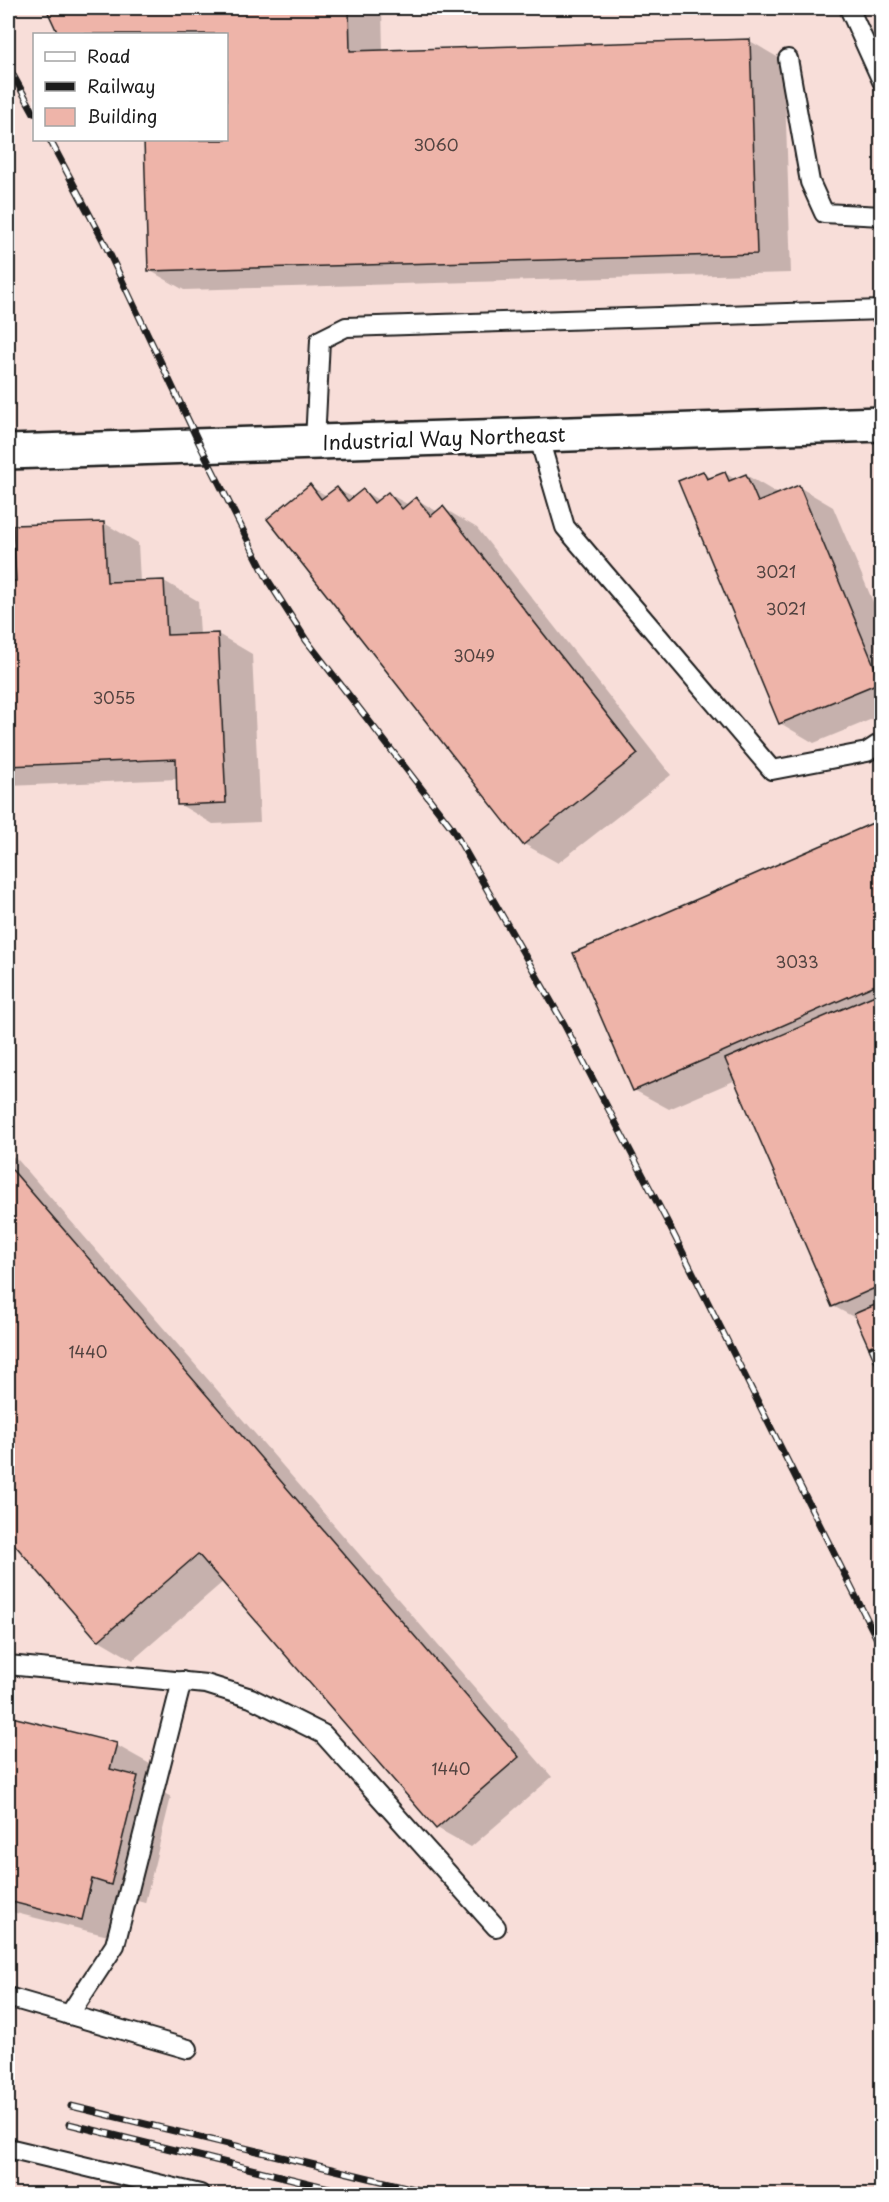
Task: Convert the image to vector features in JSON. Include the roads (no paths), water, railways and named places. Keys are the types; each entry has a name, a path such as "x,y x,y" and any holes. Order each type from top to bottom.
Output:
{"street":[{"name":"Industrial Way Northeast","path":"8,452 882,424"}],"lane":[{"path":"849,8 882,81"},
{"path":"788,59 810,182 824,213 882,216"},
{"path":"315,442 320,340 346,327 882,310"},
{"path":"538,435 565,527 772,770 867,752 882,742"},
{"path":"8,1665 206,1684 251,1698 323,1734 496,1927"},
{"path":"69,2015 115,1945 182,1681"},
{"path":"8,1997 188,2049"},
{"path":"8,2148 200,2194"}],"railway":[{"path":"8,66 33,111"},
{"path":"51,141 103,240 200,445 269,582 306,640 452,828 564,1024 670,1227 882,1649"},
{"path":"872,1348 882,1371"},
{"path":"71,2106 435,2194"},
{"path":"69,2124 353,2194"}]}
